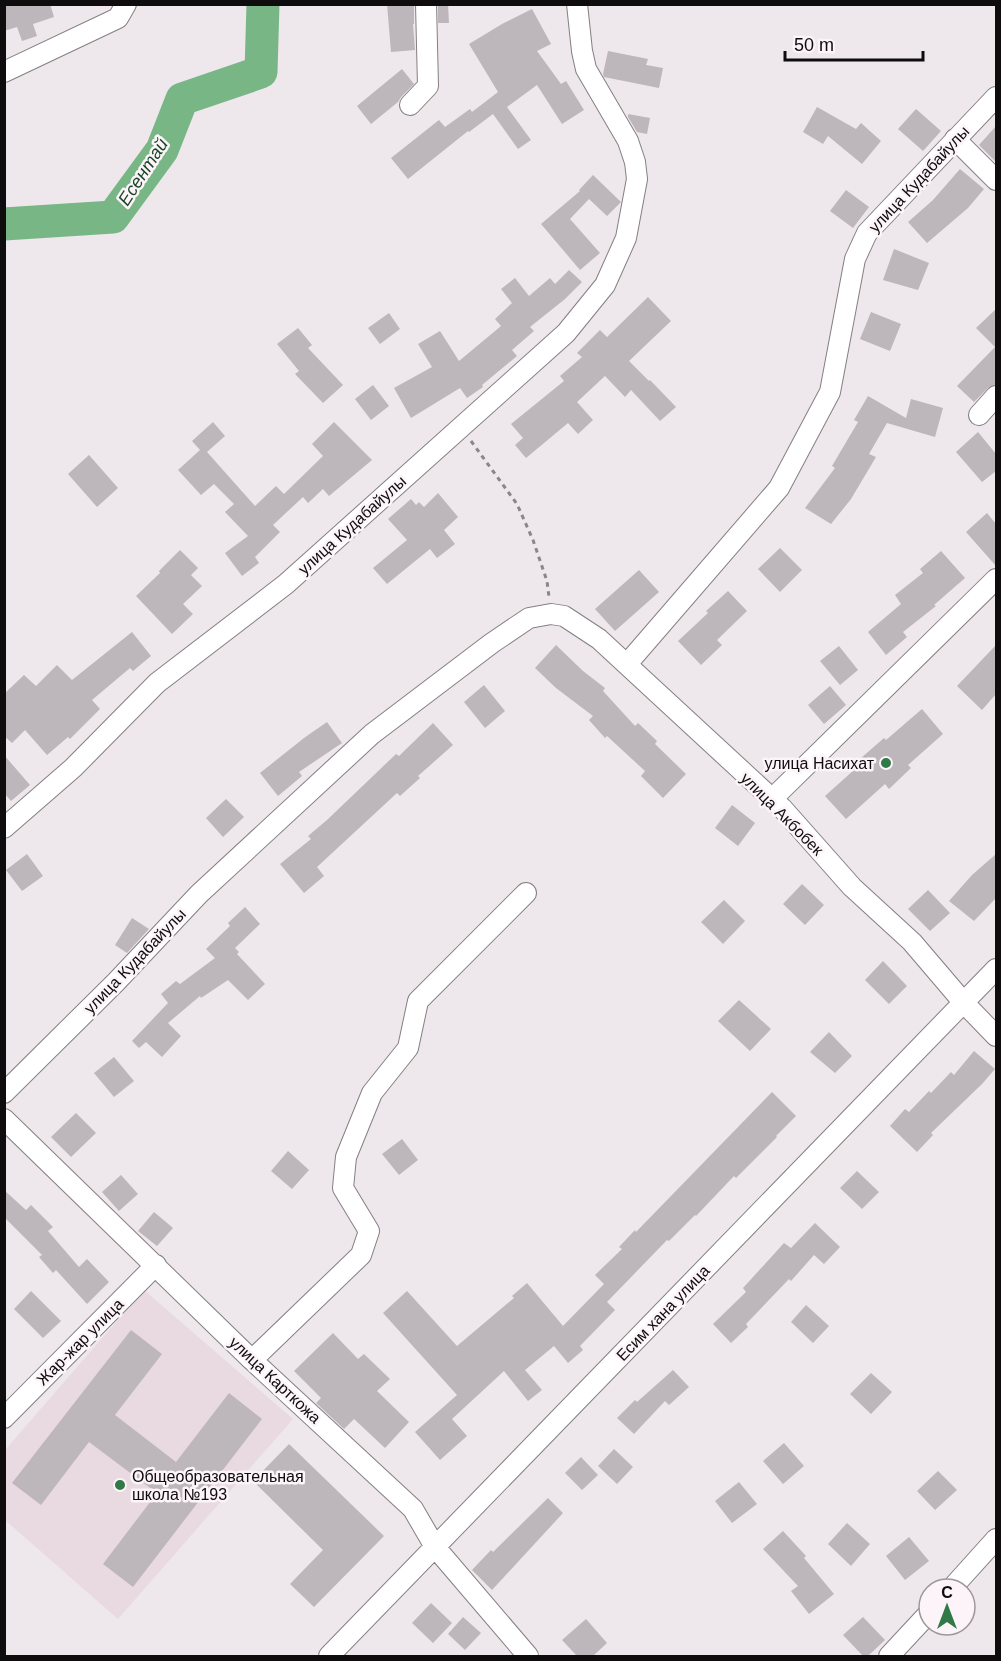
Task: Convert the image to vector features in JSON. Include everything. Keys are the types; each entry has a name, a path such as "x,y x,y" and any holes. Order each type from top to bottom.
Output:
{"street":[{"path":"4,72 117,18 126,4"},
{"path":"410,105 428,86 426,4"},
{"name":"улица Кудабайулы","path":"4,828 73,768 157,683 286,584 566,333 605,285 626,238 637,178 635,162 628,141 586,69 578,4"},
{"name":"улица Кудабайулы","path":"627,664 779,488 830,392 855,260 867,233 996,97"},
{"path":"955,140 996,180"},
{"path":"979,415 996,396"},
{"path":"772,799 996,579"},
{"name":"улица Кудабайулы","path":"4,1093 116,982 200,894 372,734 492,643 529,618 551,614"},
{"name":"улица Акбобек","path":"551,614 564,616 599,639 782,808 852,887 912,942 964,1003 996,1036"},
{"path":"252,1360 361,1255 369,1231 343,1188 346,1157 372,1094 408,1048 418,1001 526,893"},
{"name":"Есим хана улица","path":"329,1656 996,969"},
{"name":"улица Карткожа","path":"4,1119 252,1360 413,1509 435,1547 528,1656"},
{"name":"Жар-жар улица","path":"4,1418 156,1265"},
{"path":"962,1577 996,1539"},
{"path":"890,1656 917,1626"}],"path":[{"path":"460,428 517,504 533,540 547,581 551,614"}],"shaded area":[{"name":"Общеобразовательная школа №193","path":"144,1290 293,1419 118,1619 5,1520 5,1450"}],"building":[{"path":"4,4 50,4 54,17 33,24 37,36 22,41 17,27 4,31"},
{"path":"387,4 414,4 415,50 391,52"},
{"path":"438,4 448,4 449,23 438,23"},
{"path":"532,9 551,44 537,51 561,84 566,81 584,110 562,124 537,85 507,107 531,140 518,149 493,114 408,179 391,158 439,120 445,127 470,109 472,112 498,92 469,44"},
{"path":"608,51 648,59 646,65 663,68 659,88 604,77"},
{"path":"402,69 414,84 398,102 371,124 357,106"},
{"path":"817,107 856,129 861,123 881,141 862,164 828,136 823,144 803,132"},
{"path":"916,109 941,131 923,151 898,129"},
{"path":"628,114 650,118 647,134 637,132"},
{"path":"996,126 996,162 979,145"},
{"path":"960,169 984,189 968,208 927,243 908,222 933,200"},
{"path":"593,175 621,202 607,216 589,199 570,219 600,253 580,270 541,224 580,191"},
{"path":"846,190 869,207 853,228 830,211"},
{"path":"894,249 929,263 918,290 883,280"},
{"path":"569,270 582,282 530,327 534,331 512,350 517,356 482,385 483,387 467,398 460,388 411,418 394,388 432,367 418,344 440,331 459,361 501,326 495,319 512,303 501,289 515,278 529,296 550,278 555,284"},
{"path":"648,297 671,321 629,361 676,407 660,421 631,390 625,397 605,376 577,402 593,420 578,434 568,423 526,458 515,445 523,438 511,424 564,381 560,376 582,357 577,353 600,330 607,337"},
{"path":"996,309 996,384 988,388 974,402 957,386 995,347 976,328"},
{"path":"871,312 901,324 890,351 860,339"},
{"path":"389,313 400,329 380,344 368,328"},
{"path":"298,328 312,345 308,348 343,385 323,403 295,374 299,371 277,344"},
{"path":"373,385 389,406 371,420 355,399"},
{"path":"868,396 906,418 911,399 943,408 935,437 887,423 869,454 876,457 851,499 831,524 805,508 835,468 832,466 858,422 854,420"},
{"path":"213,422 225,436 207,452 255,506 276,486 284,494 323,456 312,444 334,422 372,460 329,496 323,489 308,503 303,497 273,525 280,532 255,557 259,563 242,576 225,553 248,536 225,512 234,504 214,484 201,495 178,470 200,450 192,441"},
{"path":"978,432 996,454 996,471 982,482 956,452"},
{"path":"89,455 118,488 97,507 68,474"},
{"path":"438,493 458,517 444,530 455,544 437,558 430,549 387,584 373,568 407,540 388,519 411,499 416,505 419,502 424,507"},
{"path":"987,513 996,524 996,566 966,532"},
{"path":"780,548 802,570 780,592 758,569"},
{"path":"180,550 198,568 191,575 202,586 183,604 193,614 172,634 136,596"},
{"path":"941,551 965,578 934,605 936,606 903,632 907,637 886,655 868,632 901,604 895,595 923,573 920,569"},
{"path":"639,570 659,592 615,631 595,609"},
{"path":"728,591 747,611 717,640 722,645 701,665 678,641"},
{"path":"132,632 151,656 133,671 130,668 92,700 100,709 70,739 68,737 47,755 25,730 12,743 4,736 4,694 24,675 36,686 57,665 72,680"},
{"path":"556,645 605,688 603,691 635,726 638,723 657,741 655,744 686,774 663,798 641,776 645,771 607,736 605,738 589,720 593,716 556,688 535,668"},
{"path":"996,645 996,694 982,710 957,686"},
{"path":"839,646 858,670 840,685 820,661"},
{"path":"484,685 505,711 485,728 464,702"},
{"name":"улица Насихат","path":"830,686 846,705 824,724 808,705"},
{"path":"922,709 943,734 908,765 911,768 889,789 885,784 846,819 825,796 864,761 861,758"},
{"path":"327,722 342,743 299,772 302,776 278,796 260,773"},
{"path":"433,723 453,745 418,776 420,778 400,796 397,793 317,867 324,876 304,893 280,864 311,839 308,836 396,754 399,756"},
{"path":"4,755 30,785 11,801 4,793"},
{"path":"226,799 244,817 223,837 206,818"},
{"path":"732,805 755,823 738,846 715,828"},
{"path":"27,854 43,876 22,891 6,870"},
{"path":"996,854 996,898 974,921 949,901 972,875"},
{"path":"802,884 824,905 805,925 783,904"},
{"path":"928,890 950,913 930,931 908,909"},
{"path":"724,900 745,921 723,944 701,922"},
{"path":"245,907 260,924 235,948 239,952 237,954 265,984 248,1000 228,980 201,998 200,996 168,1023 181,1036 162,1057 146,1042 139,1048 132,1041 168,1003 161,994 176,981 180,984 215,958 206,949 230,926 228,923"},
{"path":"132,918 149,929 127,953 115,945"},
{"path":"883,961 907,986 889,1004 865,980"},
{"path":"739,1000 771,1029 750,1051 718,1021"},
{"path":"829,1032 852,1056 835,1073 810,1052"},
{"path":"974,1051 995,1069 931,1133 933,1135 917,1152 890,1126 905,1109 909,1112 951,1072 954,1075"},
{"path":"114,1057 134,1081 114,1097 94,1073"},
{"path":"772,1092 796,1116 736,1178 734,1176 696,1216 669,1241 667,1240 607,1302 615,1310 580,1346 583,1350 568,1363 554,1346 525,1370 542,1390 528,1401 504,1371 452,1419 467,1436 440,1460 415,1432 457,1395 383,1313 407,1291 457,1346 514,1298 512,1296 527,1283 563,1326 604,1284 595,1275 622,1249 619,1247"},
{"path":"76,1113 96,1133 71,1157 51,1137"},
{"path":"402,1139 418,1160 399,1175 382,1154"},
{"path":"288,1151 309,1170 292,1189 271,1171"},
{"path":"857,1171 879,1192 862,1209 840,1188"},
{"path":"121,1175 138,1194 119,1211 102,1192"},
{"path":"4,1190 26,1210 31,1205 53,1227 48,1231 79,1267 87,1259 109,1282 87,1304 56,1270 53,1273 39,1257 42,1255 4,1217"},
{"path":"154,1212 173,1228 157,1246 138,1231"},
{"path":"815,1223 840,1247 824,1264 814,1255 791,1281 789,1279 746,1324 748,1327 731,1343 713,1324 746,1292 743,1288 784,1243 791,1248"},
{"path":"31,1291 61,1321 43,1338 14,1309"},
{"path":"806,1305 829,1326 813,1343 791,1322"},
{"path":"131,1330 162,1354 115,1415 176,1462 229,1393 262,1419 133,1587 103,1564 157,1493 89,1442 41,1505 12,1483"},
{"path":"333,1333 358,1359 364,1354 390,1379 377,1391 409,1422 385,1448 354,1419 344,1429 316,1403 321,1398 294,1371"},
{"path":"673,1370 689,1387 669,1405 665,1401 634,1434 617,1418 635,1400 637,1402"},
{"path":"871,1373 892,1392 871,1414 850,1394"},
{"path":"784,1443 804,1466 783,1484 763,1461"},
{"path":"289,1444 384,1536 314,1607 290,1584 323,1550 253,1481"},
{"path":"614,1449 633,1467 617,1484 598,1466"},
{"path":"581,1457 598,1475 582,1490 565,1473"},
{"path":"938,1471 957,1490 935,1510 917,1491"},
{"path":"739,1482 757,1504 732,1523 715,1501"},
{"path":"548,1498 563,1513 492,1590 472,1570"},
{"path":"847,1523 870,1544 851,1566 828,1544"},
{"path":"783,1531 806,1556 804,1558 834,1594 809,1614 791,1591 798,1586 763,1549"},
{"path":"909,1537 929,1561 905,1580 886,1556"},
{"path":"431,1603 452,1623 433,1643 412,1623"},
{"path":"463,1617 481,1633 465,1650 448,1634"},
{"path":"863,1617 885,1640 868,1656 863,1656 843,1635"},
{"path":"586,1619 607,1643 593,1656 577,1656 562,1640"}],"waterway":[{"name":"Есентай","path":"4,224 113,217 162,150 182,99 261,72 263,4"}],"place":[{"name":"улица Насихат","path":"886,763"},
{"name":"Общеобразовательная школа №193","path":"120,1485"}]}
